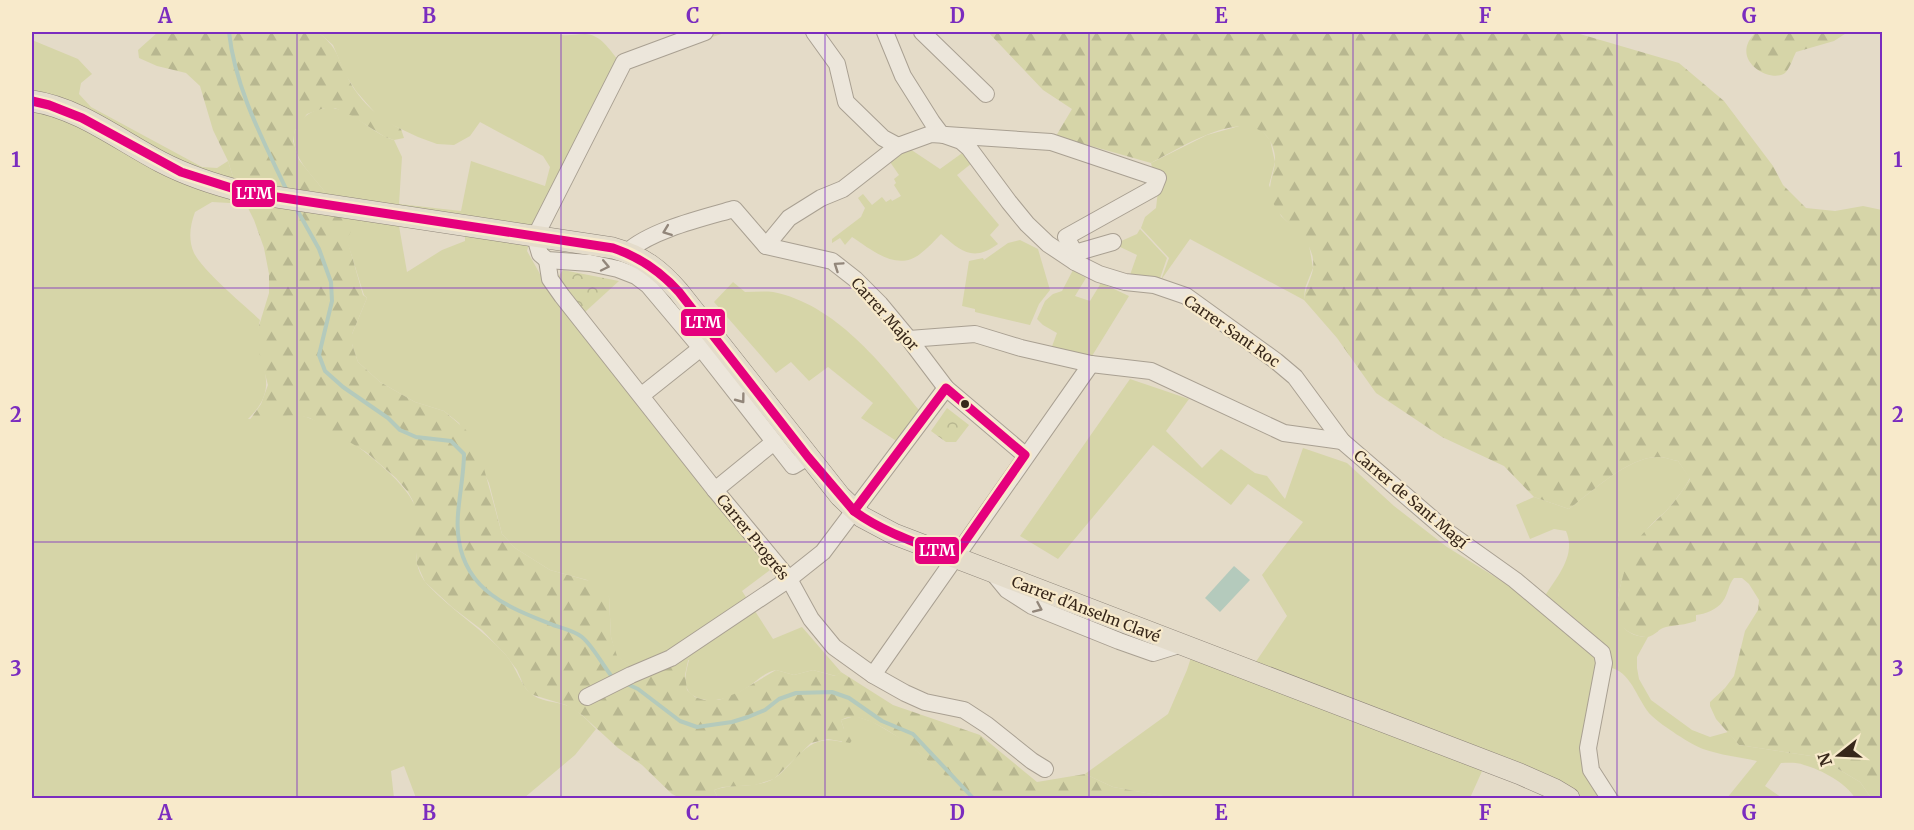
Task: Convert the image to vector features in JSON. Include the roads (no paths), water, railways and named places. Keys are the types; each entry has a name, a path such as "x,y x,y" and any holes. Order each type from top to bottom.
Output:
{"main road":[{"name":"Carrer d'Anselm Clavé","path":"32,101 81,117 183,172 244,192 627,252 662,273 808,456 854,511 869,522 993,573 1520,774 1569,798"}],"street":[{"path":"705,32 624,62 526,235 547,260 590,263 618,269 636,276 648,285 701,348 793,466 808,456"},
{"path":"813,32 837,64"},
{"path":"829,32 846,102 883,138 898,146"},
{"path":"885,32 903,76 941,134"},
{"path":"922,32 986,94"},
{"path":"627,252 646,239 690,222 734,209 766,246 789,218 821,198 843,189 898,146 931,134 1051,142 1158,178 1154,188 1066,237 1075,258 1113,242"},
{"name":"Carrer Sant Roc","path":"941,134 961,141 969,148 1027,224 1048,244 1099,274 1138,285 1154,285 1186,296 1276,361 1296,377 1342,441"},
{"path":"547,260 557,255 561,240"},
{"name":"Carrer Major","path":"766,246 832,261 863,287 909,339 946,388 1025,455"},
{"name":"Carrer Progrés","path":"547,260 550,279 562,296 715,490 789,579 810,619 834,647 873,675 905,693 925,702 964,710 987,724 1045,769"},
{"name":"Carrer de Sant Magí","path":"909,339 975,334 1091,364 1151,371 1284,433 1342,441 1449,533 1515,580 1602,653 1605,663 1588,748 1591,770 1609,798"},
{"path":"642,395 701,348"},
{"path":"873,675 1025,455 1091,364"},
{"path":"587,697 671,658 789,579 823,552 946,388"},
{"path":"715,490 774,442"}],"waterway":[{"path":"229,32 232,53 244,93 287,191"},
{"path":"296,208 319,249 331,282 332,301 319,355 325,371 343,387 388,418 400,430 416,437 451,441 464,454 458,531 464,559 471,573 481,586 506,604 582,637 613,678"},
{"path":"625,683 638,689 680,721 697,727 732,722 748,717 765,710 779,699 796,693 832,692 849,698 882,721 913,734 973,798"}]}
